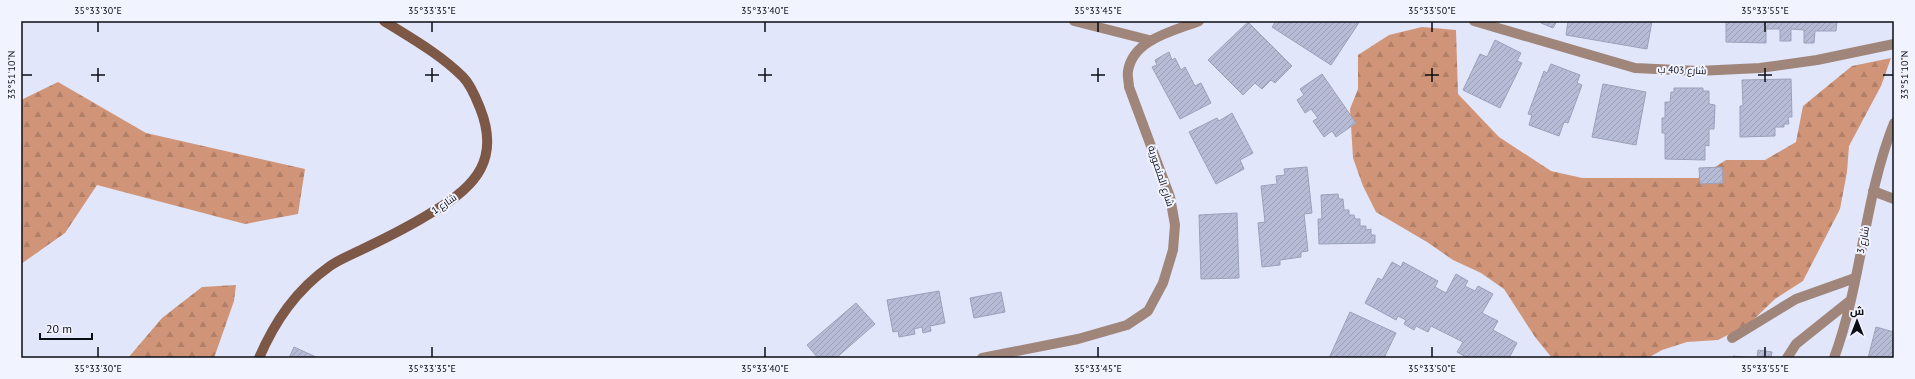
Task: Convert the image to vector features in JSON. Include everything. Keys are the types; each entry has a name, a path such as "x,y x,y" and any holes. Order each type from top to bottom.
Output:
{"street":[{"name":"شارع 1","path":"258,358 289,303 305,286 330,266 436,211 468,188 482,167 489,144 486,123 476,98 465,78 444,59 384,21"},
{"path":"1074,21 1149,40"},
{"name":"شارع المنصورية","path":"982,358 1078,339 1127,325 1148,311 1163,283 1173,250 1175,225 1170,197 1129,87 1128,72 1133,58 1149,40 1199,21"},
{"name":"شارع 403 ب","path":"1474,21 1635,68 1698,71 1760,68 1817,60 1894,44"},
{"name":"شارع 3","path":"1834,358 1851,300 1873,191 1885,145 1894,123"},
{"path":"1873,191 1894,199"},
{"path":"1732,338 1796,300 1855,278"},
{"path":"1787,358 1796,344 1851,300"}],"green space":[{"path":"1422,27 1456,30 1458,94 1499,137 1551,171 1582,178 1698,178 1726,160 1765,160 1796,142 1803,106 1852,66 1891,58 1881,86 1849,146 1847,172 1840,209 1803,281 1775,299 1749,324 1718,340 1687,342 1662,350 1648,358 1552,358 1535,337 1504,289 1481,273 1453,260 1427,242 1376,212 1363,186 1353,158 1350,109 1358,89 1358,55 1389,35"},
{"path":"58,82 146,133 305,169 298,214 245,224 97,185 65,233 21,264 21,100"},
{"path":"236,285 234,301 214,358 128,358 162,318 202,287"}],"building":[{"path":"1276,21 1360,21 1331,65 1272,27"},
{"path":"1542,21 1557,21 1553,28 1541,23"},
{"path":"1568,21 1652,21 1647,49 1566,35"},
{"path":"1726,21 1837,21 1836,31 1815,31 1814,43 1804,43 1804,30 1791,29 1791,41 1780,41 1780,29 1766,29 1766,43 1726,42"},
{"path":"1248,22 1292,66 1275,83 1271,80 1262,89 1255,83 1243,95 1208,60"},
{"path":"1495,40 1521,53 1517,61 1522,63 1500,108 1463,90 1480,54 1487,57"},
{"path":"1169,52 1172,60 1175,58 1181,70 1185,67 1195,86 1201,83 1211,103 1180,119 1152,67 1157,65 1155,60"},
{"path":"1551,64 1580,75 1577,83 1582,85 1568,123 1564,122 1559,136 1529,125 1532,115 1528,114 1544,71 1547,73"},
{"path":"1322,74 1356,123 1336,137 1332,131 1324,137 1313,121 1318,118 1311,109 1305,113 1297,100 1304,95 1300,89"},
{"path":"1791,79 1792,117 1788,117 1789,124 1784,124 1784,127 1775,127 1775,136 1740,137 1740,106 1743,106 1742,80"},
{"path":"1603,84 1646,92 1636,145 1592,137"},
{"path":"1674,88 1703,88 1703,91 1709,91 1709,104 1715,105 1714,129 1709,129 1709,146 1705,145 1705,160 1665,159 1665,133 1662,133 1662,118 1665,118 1665,102 1670,102 1671,92 1674,92"},
{"path":"1232,113 1253,153 1240,160 1244,169 1216,184 1189,132 1217,118 1219,121"},
{"path":"1307,167 1312,213 1304,214 1308,251 1301,252 1301,257 1280,260 1280,265 1262,267 1258,223 1265,222 1261,186 1277,184 1276,176 1285,175 1284,169"},
{"path":"1722,167 1723,183 1700,184 1699,168"},
{"path":"1338,194 1339,199 1343,199 1344,210 1349,210 1349,215 1354,215 1355,219 1360,219 1360,226 1366,226 1366,230 1371,229 1371,235 1375,235 1375,243 1319,244 1318,219 1322,219 1321,195"},
{"path":"1237,213 1239,278 1201,279 1199,215"},
{"path":"1392,262 1401,267 1403,262 1438,281 1435,287 1446,293 1456,274 1468,281 1465,286 1475,291 1478,286 1493,294 1482,313 1498,321 1493,330 1517,343 1509,358 1468,358 1457,352 1463,342 1431,326 1428,332 1416,326 1414,330 1404,324 1406,320 1398,316 1396,320 1365,303 1378,278 1382,280"},
{"path":"939,291 945,323 930,326 931,331 923,333 922,327 914,329 915,334 899,337 898,331 893,332 887,300"},
{"path":"1001,292 1005,312 974,318 970,298"},
{"path":"856,303 875,324 836,358 818,358 807,345"},
{"path":"1350,312 1396,333 1384,358 1329,358"},
{"path":"1876,327 1894,332 1894,358 1868,358"},
{"path":"294,347 316,357 289,358"},
{"path":"1758,350 1772,352 1771,358 1757,358"},
{"path":"1733,356 1752,358 1733,358"}]}
